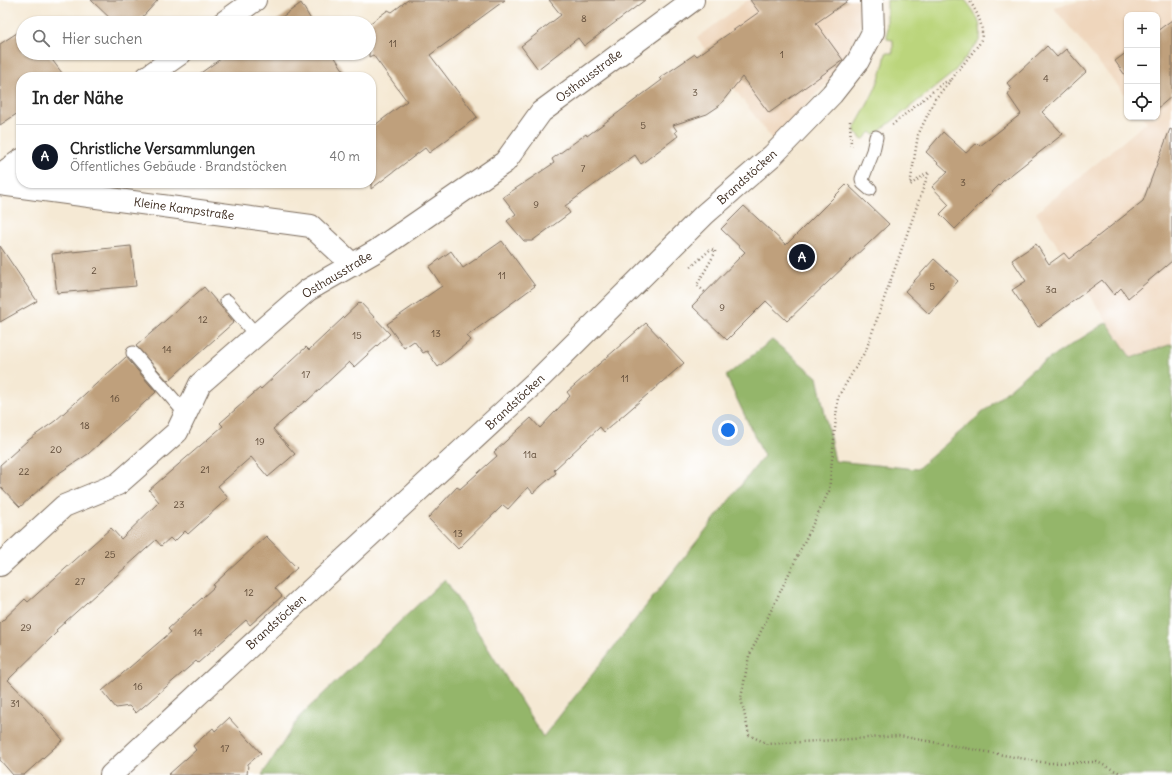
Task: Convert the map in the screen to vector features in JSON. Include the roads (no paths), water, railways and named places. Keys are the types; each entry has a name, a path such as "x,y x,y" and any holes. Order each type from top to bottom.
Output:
{"street":[{"path":"233,16 255,0"},
{"name":"Osthausstraße","path":"0,565 64,506 118,484 177,432 200,384 308,290 376,251 505,162 541,112 693,0"},
{"name":"Brandstöcken","path":"111,775 541,378 705,214 773,155 832,94 858,61 873,32 872,0"},
{"path":"154,72 171,60"},
{"path":"0,175 16,164"},
{"name":"Kleine Kampstraße","path":"0,184 16,186"},
{"name":"Kleine Kampstraße","path":"30,188 311,226 352,265"}],"lane":[{"path":"870,189 863,183 862,179 873,151 876,137"},
{"path":"228,301 256,334"},
{"path":"133,353 186,414"}],"place":[{"name":"Christliche Versammlungen","path":"802,257"}]}
